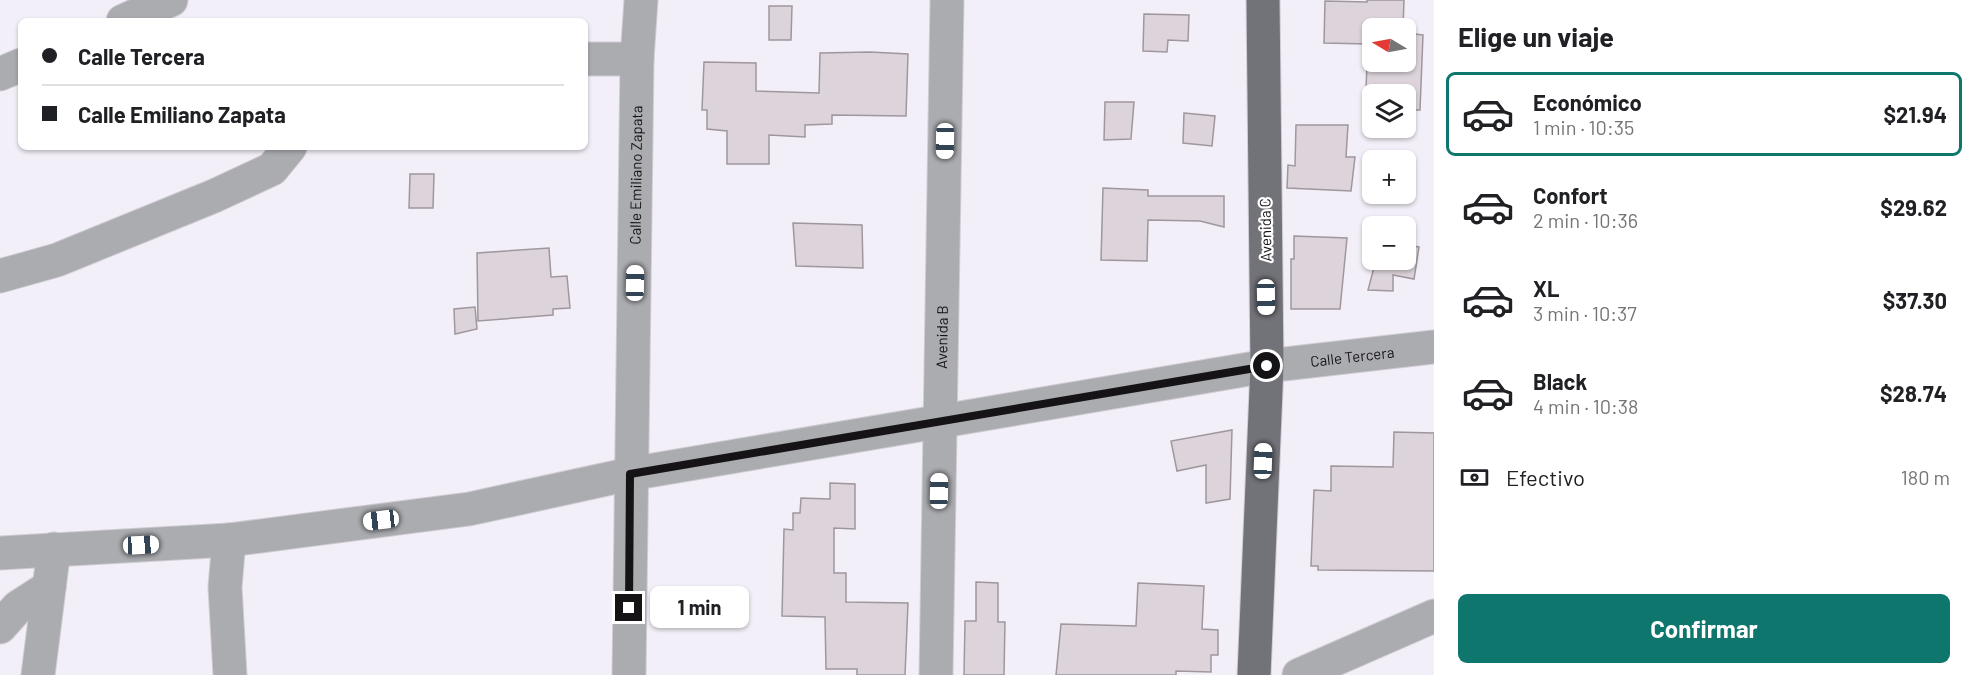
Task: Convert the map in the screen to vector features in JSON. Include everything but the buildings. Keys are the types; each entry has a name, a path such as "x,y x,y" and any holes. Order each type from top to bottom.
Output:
{"main road":[{"name":"Avenida C","path":"1254,675 1267,366 1263,0"}],"street":[{"path":"130,18 171,0"},
{"name":"Calle Emiliano Zapata","path":"629,675 630,474 641,0"},
{"name":"Avenida B","path":"936,675 946,0"},
{"path":"588,59 638,59"},
{"path":"0,74 18,66"},
{"path":"0,276 57,260 214,196 272,169 288,150"},
{"name":"Calle Tercera","path":"0,553 229,540 469,509 630,474 1267,366 1434,347"},
{"path":"229,540 225,587 230,675"},
{"path":"38,675 54,549"},
{"path":"0,627 18,607 49,587"},
{"path":"1299,675 1434,616"}],"route":[{"path":"629,608 630,474 1267,366"}]}
